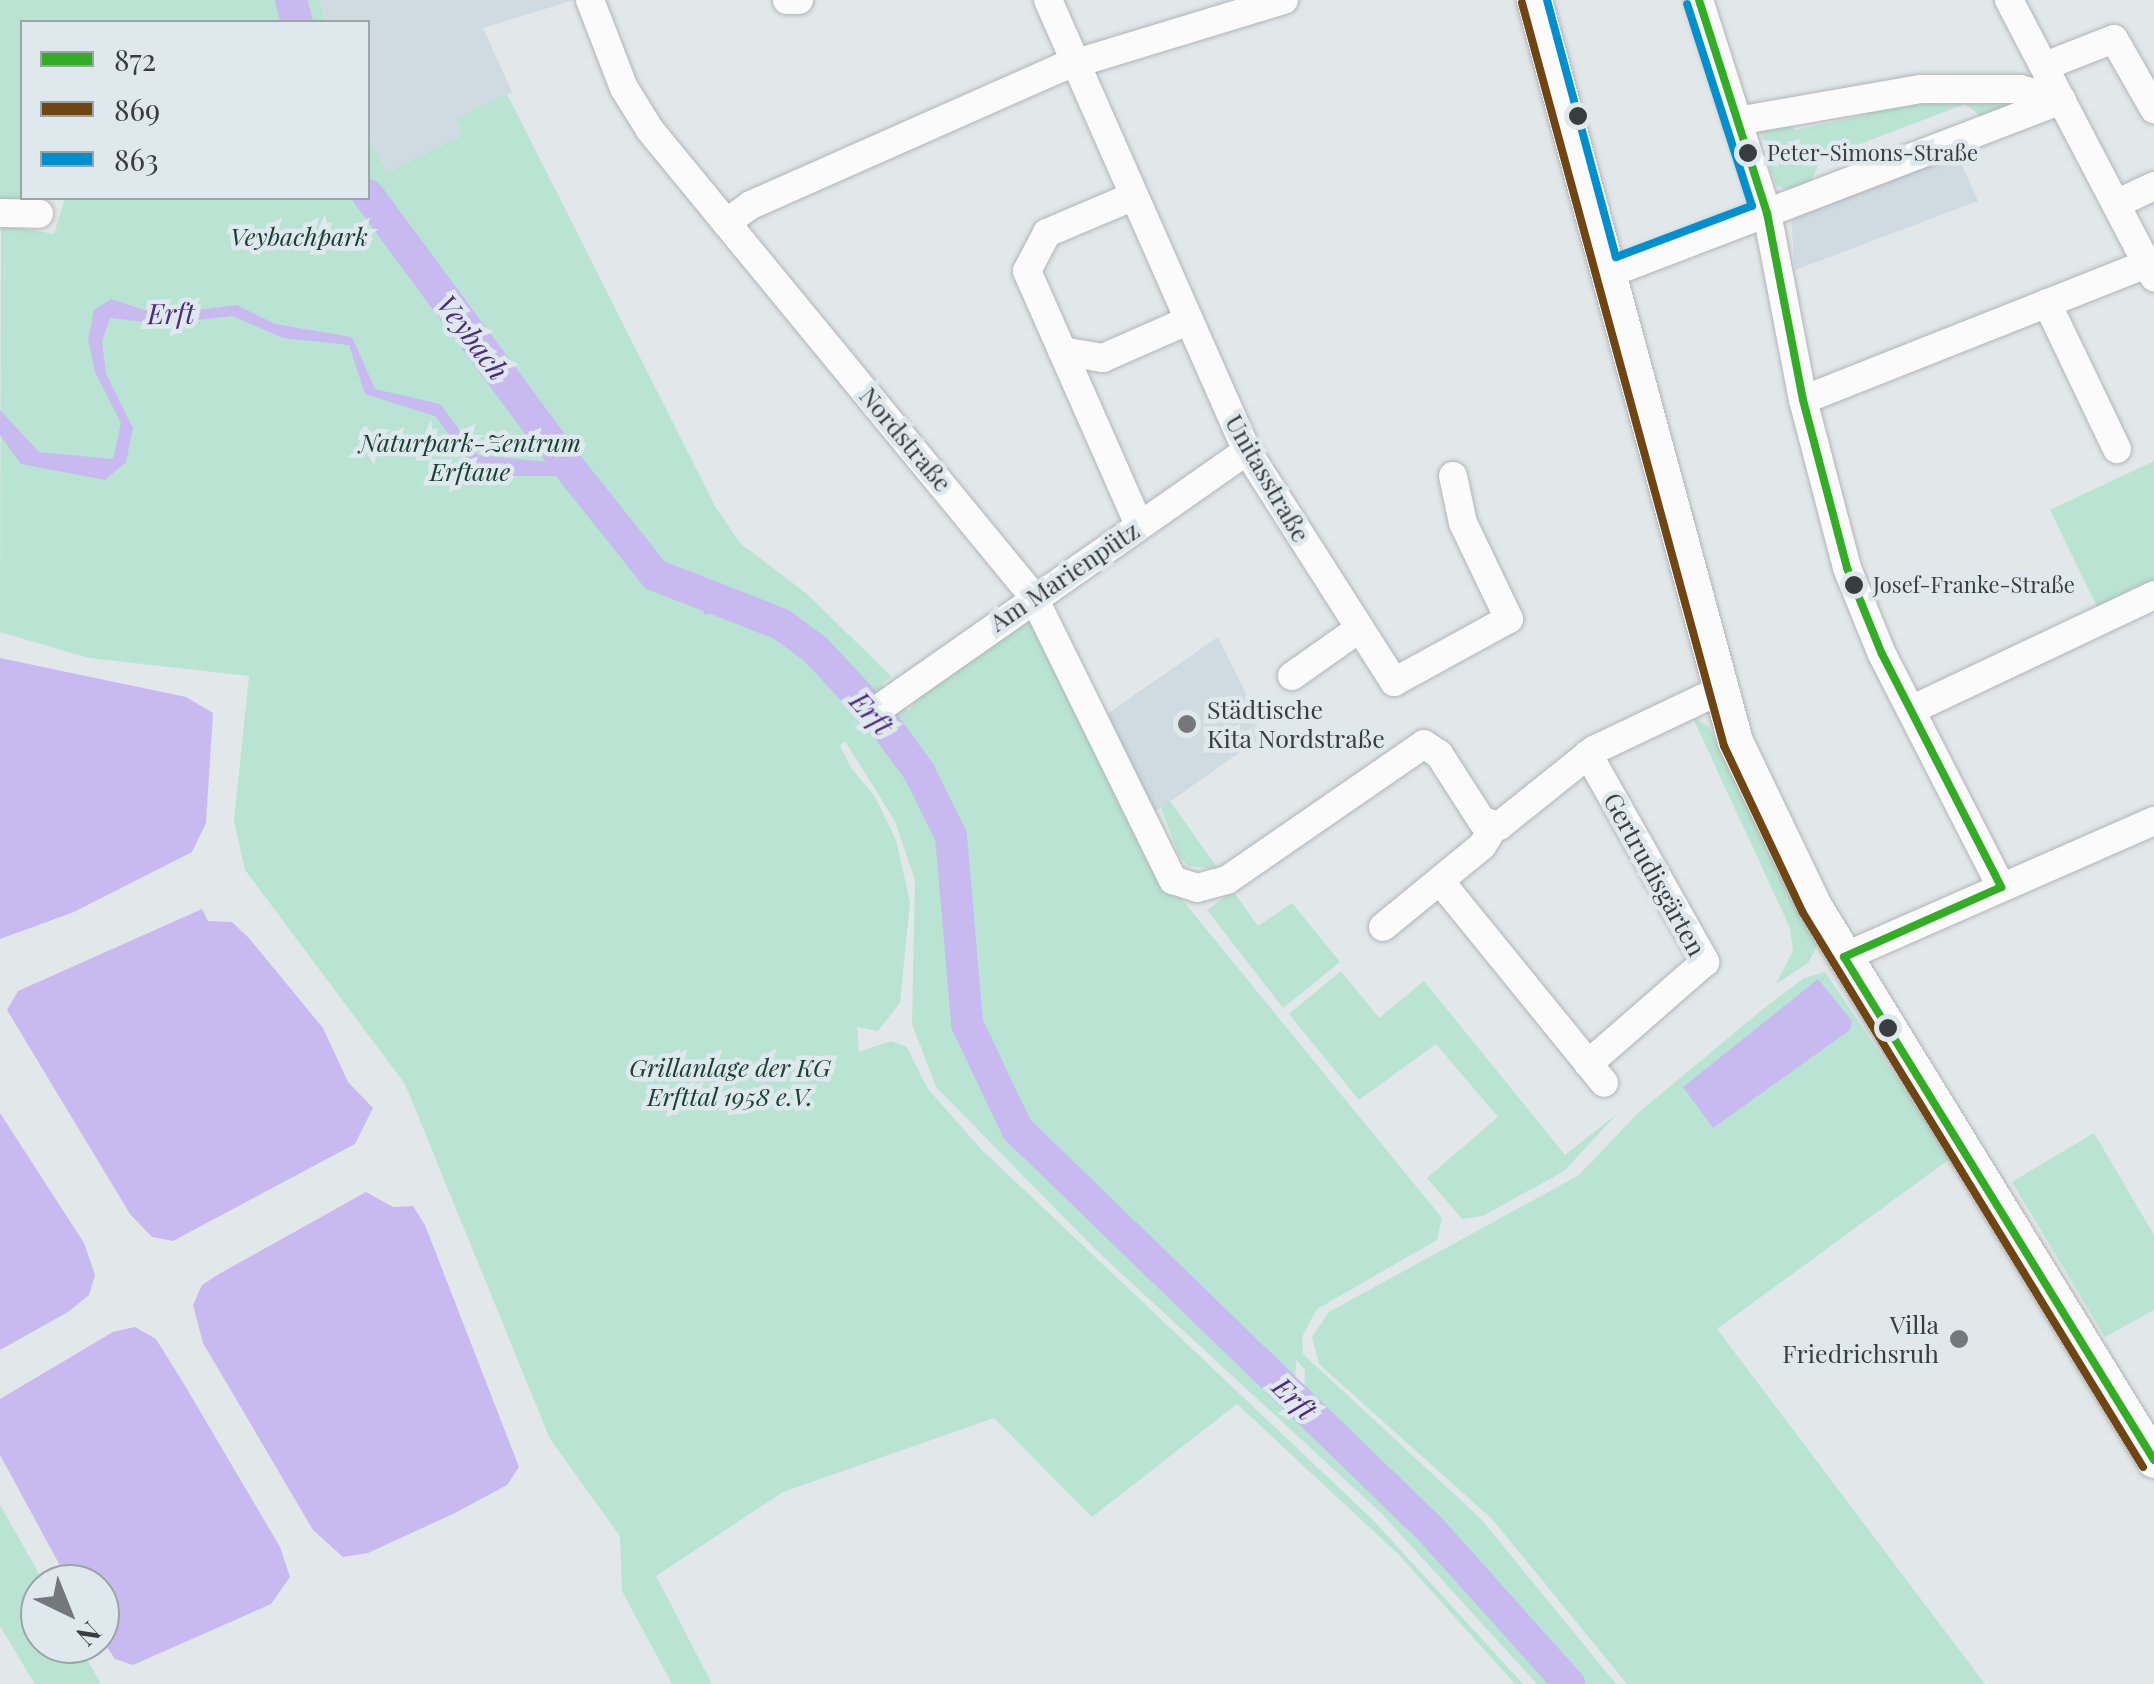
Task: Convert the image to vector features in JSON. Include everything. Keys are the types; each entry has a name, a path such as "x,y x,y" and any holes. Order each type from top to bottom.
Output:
{"main road":[{"path":"1534,0 1718,691 1780,841 1844,957 2154,1460"}],"street":[{"name":"Nordstraße","path":"590,0 632,105 1034,596 1142,814 1161,867 1172,880 1197,888 1228,880 1424,744 1435,748 1482,820 1494,827"},
{"path":"786,0 799,0"},
{"name":"Unitasstraße","path":"1048,0 1247,451 1394,682 1506,623 1507,608 1463,523 1453,476"},
{"path":"726,222 771,196 1076,63 1284,0"},
{"path":"1699,0 1767,213 1803,400 1847,568 1911,710 2001,887"},
{"path":"1803,400 2047,303 2151,270 2009,0"},
{"path":"2045,66 2114,39 2154,109"},
{"path":"1737,121 1920,89 2020,89 2062,100"},
{"path":"1608,274 2062,100"},
{"path":"2116,204 2154,186"},
{"path":"1134,196 1047,233 1033,253 1027,272 1140,525"},
{"path":"0,213 40,214"},
{"path":"2047,303 2117,449"},
{"path":"1062,351 1103,358 1190,320"},
{"name":"Am Marienpütz","path":"884,705 1034,596 1247,451"},
{"path":"1911,710 2154,595"},
{"path":"1292,676 1360,628"},
{"path":"1383,927 1482,846 1494,827 1588,754 1718,691"},
{"name":"Gertrudisgärten","path":"1440,881 1596,1073 1706,962 1588,754"},
{"path":"1844,957 2154,820"}],"shaded area":[{"path":"319,0 574,0 483,28 512,92 456,119 463,135 385,174 370,140 370,20 324,20"},
{"path":"1956,152 1978,201 1795,270 1791,215"},
{"path":"111,299 160,315 237,305 275,324 352,337 375,389 440,404 478,455 577,465 606,491 609,513 558,476 510,476 472,466 435,416 365,394 349,345 283,338 232,316 164,324 110,318 102,342 106,373 133,428 126,462 105,480 21,464 0,435 0,410 39,452 113,459 121,423 95,372 88,339 94,310"},
{"name":"Städtische Kita Nordstraße","path":"1218,637 1266,734 1155,812 1107,714"},
{"path":"0,658 186,697 213,713 206,823 192,852 74,912 0,939"},
{"path":"202,909 208,921 232,922 248,937 323,1028 348,1082 373,1108 355,1144 173,1241 152,1237 130,1214 7,1010 18,991"},
{"path":"1818,979 1852,1021 1850,1030 1713,1128 1683,1087"},
{"path":"0,1113 84,1243 95,1275 89,1295 68,1312 0,1350"},
{"path":"366,1192 393,1207 413,1206 425,1225 519,1467 507,1485 455,1513 368,1553 343,1557 313,1530 203,1343 193,1305 202,1285"},
{"path":"135,1327 156,1339 280,1547 290,1577 271,1604 133,1665 120,1661 120,1564 59,1564 0,1455 0,1399 113,1332"}],"green space":[{"path":"0,0 319,0 324,20 20,20 22,200 0,203"},
{"path":"507,94 715,506 740,543 806,593 892,677 882,683 896,702 909,711 918,695 1028,609 1157,869 1442,1218 1437,1240 1317,1309 1302,1337 1303,1354 1481,1519 1616,1684 1580,1684 1453,1539 1304,1396 1305,1370 1296,1360 1295,1387 1022,1123 985,1055 971,1008 961,841 926,766 883,710 872,720 927,798 945,843 949,968 959,1024 1005,1128 1447,1555 1560,1684 1537,1684 1382,1514 1096,1250 936,1087 912,1024 915,880 895,821 845,741 840,746 852,769 875,797 896,840 910,902 900,1003 878,1031 857,1027 859,1052 891,1041 907,1047 928,1089 981,1149 1374,1521 1523,1684 1515,1684 1398,1554 1237,1404 1092,1517 994,1418 783,1492 656,1576 712,1684 672,1684 622,1591 620,1536 550,1439 405,1084 245,870 234,821 249,676 89,658 0,632 1,225 54,234 64,200 370,200 370,140 386,173 462,135 456,119"},
{"path":"1873,100 2019,102 1987,121 1965,104 1821,159 1810,183 1790,191 1776,185 1769,166 1776,163 1758,128 1786,120 1795,130 1866,115"},
{"path":"2154,461 2154,583 2098,609 2050,510"},
{"path":"1692,716 1709,727 1817,946 1808,963 1776,984 1793,951 1790,928"},
{"path":"1170,801 1218,869 1188,866 1179,855 1161,808"},
{"path":"1233,891 1258,926 1292,903 1340,962 1283,1008 1207,910"},
{"path":"1341,971 1379,1018 1424,981 1565,1155 1618,1113 1564,1171 1483,1216 1462,1219 1427,1178 1498,1117 1436,1044 1359,1100 1289,1014"},
{"path":"1825,972 1951,1158 1717,1329 1985,1684 1627,1684 1492,1519 1319,1364 1312,1337 1329,1312 1579,1175 1638,1113 1763,1009 1804,978"},
{"path":"2094,1133 2154,1235 2154,1310 2105,1337 2012,1182"},
{"path":"0,1505 34,1564 20,1564 20,1659 0,1626"},
{"path":"23,1664 90,1664 101,1684 35,1684"}],"waterway":[{"name":"Veybach","path":"291,0 296,20"},
{"name":"Veybach","path":"370,198 578,479"},
{"name":"Erft","path":"581,482 655,575 781,624 816,650 883,722 920,773 951,836 967,1024 1017,1129 1431,1530 1569,1684"},
{"path":"706,612 711,594"}],"transit line":[{"name":"863","path":"1547,0 1616,257 1752,206 1687,4"},
{"name":"872","path":"1699,0 1767,213 1803,400 1847,568 1882,654 2001,887"},
{"name":"869","path":"1522,3 1724,746 1803,913 2143,1467"},
{"name":"872","path":"1844,957 2001,887"},
{"name":"872","path":"1844,957 2154,1460"}],"place":[{"name":"Peter-Simons-Straße","path":"1748,153"},
{"name":"Josef-Franke-Straße","path":"1854,585"},
{"name":"Städtische Kita Nordstraße","path":"1187,724"},
{"name":"Villa Friedrichsruh","path":"1959,1339"}],"park label":[{"name":"Veybachpark","path":"299,236"},
{"name":"Naturpark-Zentrum Erftaue","path":"470,458"},
{"name":"Grillanlage der KG Erfttal 1958 e.V.","path":"730,1082"}]}
